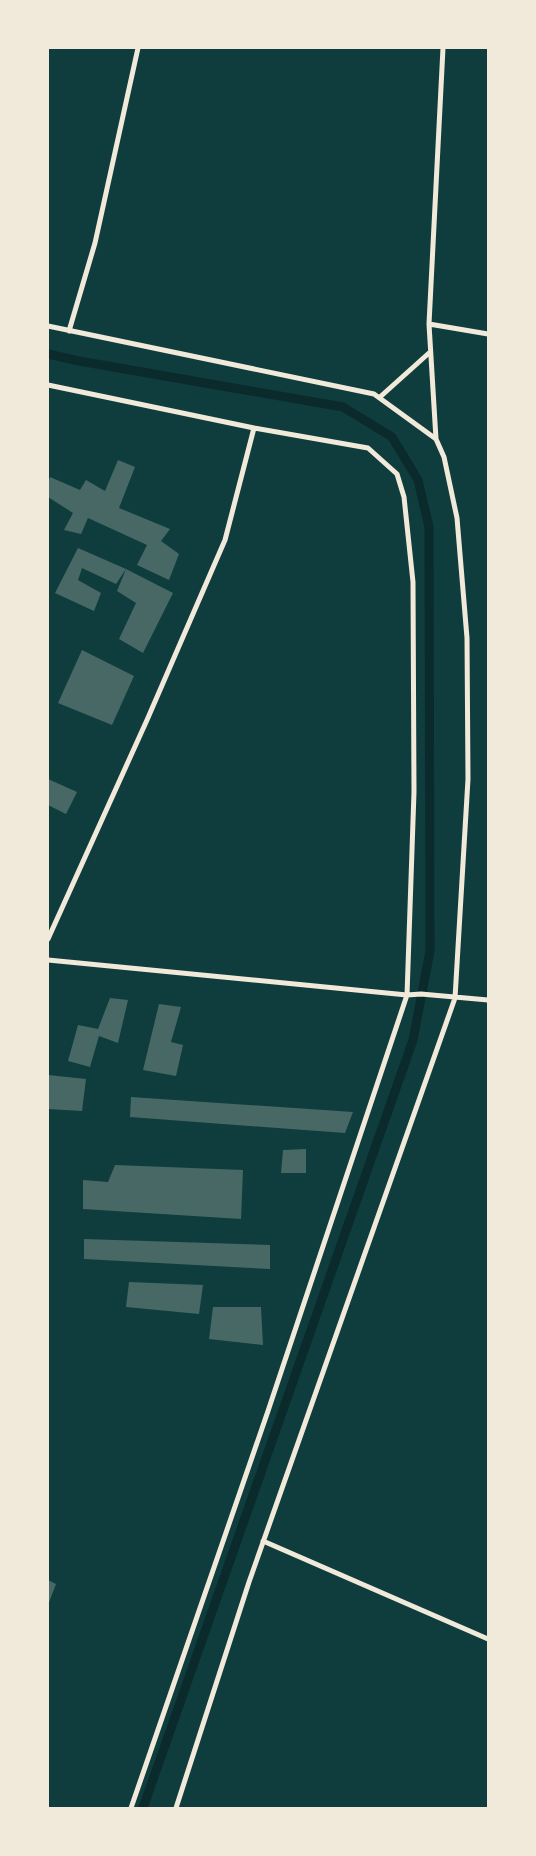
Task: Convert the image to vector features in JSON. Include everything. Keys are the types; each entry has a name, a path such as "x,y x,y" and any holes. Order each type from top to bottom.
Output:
{"street":[{"path":"69,331 95,243 138,48"},
{"path":"176,1808 263,1541 455,998 468,779 466,638 457,518 444,456 436,439 429,353 443,48"},
{"path":"429,324 488,334"},
{"path":"48,326 374,394 436,439"},
{"path":"380,397 429,353"},
{"path":"48,385 254,428 368,448 397,474 404,497 413,582 414,782 407,995 265,1420 132,1808"},
{"path":"48,939 226,540 254,428"},
{"path":"48,960 407,995 422,994 488,1000"},
{"path":"263,1541 488,1639"}],"building":[{"path":"118,460 135,467 119,508 170,529 161,541 179,554 169,580 137,565 147,545 88,518 81,534 64,530 73,513 48,497 50,477 80,490 86,480 105,491"},
{"path":"78,548 126,569 116,584 82,568 78,580 101,593 94,611 55,593"},
{"path":"126,569 173,593 143,653 119,639 136,603 117,591"},
{"path":"82,650 134,676 112,725 58,703"},
{"path":"48,779 77,792 66,814 48,805"},
{"path":"110,998 128,1000 118,1043 99,1036 90,1067 68,1061 78,1025 98,1029"},
{"path":"159,1004 181,1007 171,1042 183,1045 176,1076 143,1070"},
{"path":"48,1075 86,1079 82,1111 48,1109"},
{"path":"131,1097 353,1112 345,1133 130,1117"},
{"path":"306,1149 306,1173 281,1173 283,1150"},
{"path":"115,1165 243,1170 241,1219 83,1209 83,1180 108,1182"},
{"path":"84,1239 270,1245 270,1269 84,1259"},
{"path":"129,1282 203,1285 199,1314 126,1307"},
{"path":"213,1307 261,1307 263,1345 209,1339"},
{"path":"48,1580 56,1584 48,1605"}],"waterway":[{"path":"48,354 343,407 392,437 418,480 429,527 430,951 413,1040 143,1808"}]}
